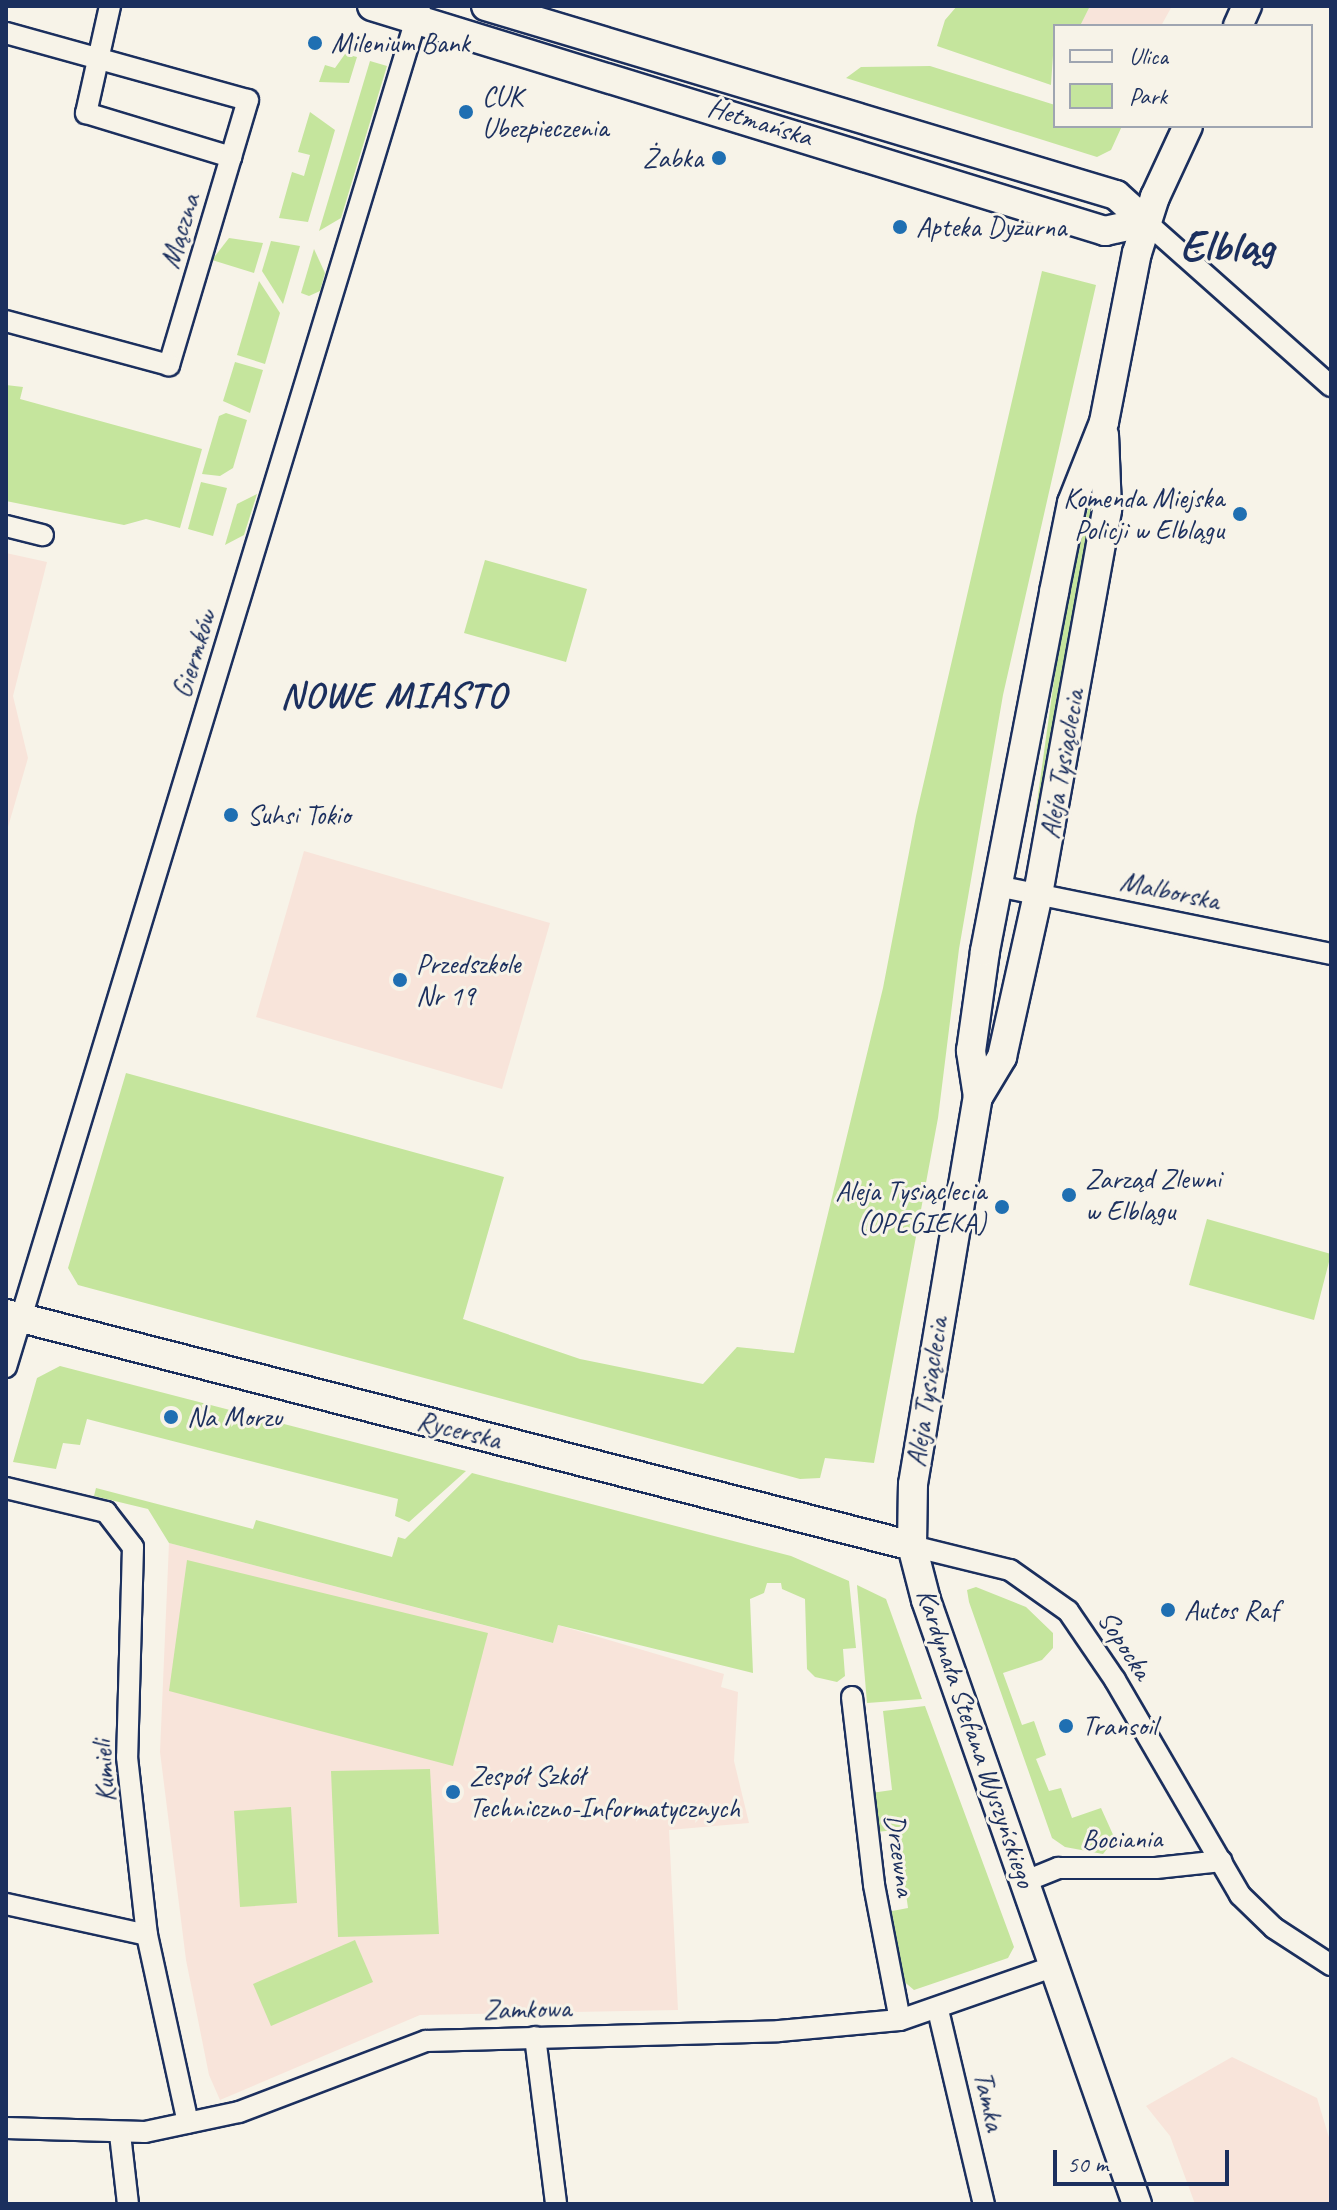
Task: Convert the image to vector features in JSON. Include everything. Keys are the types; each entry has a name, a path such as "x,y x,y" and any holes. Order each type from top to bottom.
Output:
{"main road":[{"name":"Hetmańska","path":"372,6 418,12 1105,231 1146,222"},
{"name":"Hetmańska","path":"486,6 1116,195 1146,222"},
{"name":"Aleja Tysiąclecia","path":"912,1546 915,1469 978,1097 971,1051 997,886 1072,503 1104,422 1146,222 1187,128"},
{"name":"Aleja Tysiąclecia","path":"978,1097 1002,1057 1038,894 1107,509 1104,422"},
{"name":"Rycerska","path":"13,1316 912,1546"},
{"name":"Kardynała Stefana Wyszyńskiego","path":"912,1546 1055,1966"},
{"path":"1055,1966 1137,2204"}],"street":[{"path":"110,6 86,113 231,157"},
{"name":"Giermków","path":"6,1367 13,1316 418,12"},
{"name":"Mączna","path":"6,33 248,100 169,365 6,321"},
{"name":"Hetmańska","path":"1146,222 1331,386"},
{"path":"6,526 43,535"},
{"name":"Malborska","path":"997,886 1331,954"},
{"name":"Kumieli","path":"6,1488 90,1505 117,1521 133,1547 127,1757 147,1935 188,2123"},
{"name":"Sopocka","path":"912,1546 1010,1570 1068,1611 1253,1910 1331,1965"},
{"name":"Drzewna","path":"852,1697 874,1885 900,2020"},
{"name":"Bociania","path":"1026,1881 1058,1868 1156,1868 1222,1861"},
{"path":"6,1904 147,1935"},
{"name":"Zamkowa","path":"6,2128 120,2134 188,2123 239,2112 426,2041 779,2031 900,2020 938,2010 1055,1966"},
{"name":"Tamka","path":"938,2010 984,2204"},
{"path":"535,2037 556,2204"},
{"path":"120,2134 128,2204"}],"shaded area":[{"path":"1090,6 1172,6 1162,24 1081,24"},
{"path":"6,553 47,562 13,696 28,758 6,834"},
{"name":"Przedszkole Nr 19","path":"304,851 550,923 502,1089 256,1017"},
{"name":"Zespół Szkół Techniczno-Informatycznych","path":"169,1543 552,1643 558,1625 724,1674 721,1687 738,1692 734,1761 749,1823 669,1830 678,2010 420,2015 220,2100 209,2075 186,1960 160,1752"},
{"path":"1232,2057 1317,2098 1331,2144 1331,2204 1195,2204 1170,2136 1146,2106"}],"green space":[{"path":"957,6 1090,6 1081,24 1053,24 1051,85 937,46 945,20"},
{"path":"345,54 357,57 349,83 319,82 325,65 335,68"},
{"path":"370,61 387,66 341,218 319,231"},
{"path":"930,66 1053,104 1053,128 1121,128 1111,150 1097,157 846,78 861,67"},
{"path":"310,112 335,130 308,222 279,218 292,172 304,176 310,155 298,152"},
{"path":"229,238 263,243 254,273 212,260"},
{"path":"271,241 300,246 283,304 262,271"},
{"path":"314,249 325,273 320,291 309,296 301,293"},
{"path":"1042,271 1096,285 1003,695 959,949 938,1118 874,1463 825,1458 820,1478 800,1479 78,1285 68,1268 126,1073 504,1177 463,1319 580,1359 703,1384 737,1347 794,1353 883,988 916,816"},
{"path":"259,281 280,313 265,364 237,355"},
{"path":"235,362 263,370 250,413 223,401"},
{"path":"6,385 23,387 20,399 202,449 180,528 146,519 124,525 6,501"},
{"path":"226,413 247,420 233,468 220,476 202,474 219,416"},
{"path":"201,482 227,488 213,536 188,529"},
{"path":"257,494 244,535 225,545 237,504"},
{"path":"1089,505 1093,511 1029,860 1065,601"},
{"path":"485,560 587,589 566,662 464,633"},
{"path":"1207,1219 1331,1254 1314,1320 1189,1285"},
{"path":"60,1366 466,1471 409,1522 395,1516 398,1499 87,1419 80,1445 63,1443 56,1469 13,1462 37,1378"},
{"path":"472,1473 791,1556 849,1581 856,1648 843,1649 845,1676 837,1682 815,1677 807,1669 805,1599 782,1589 781,1583 767,1583 764,1593 750,1599 753,1673 558,1625 553,1643 169,1543 148,1509 94,1496 96,1488 253,1529 256,1520 392,1557 398,1537 405,1539"},
{"path":"187,1560 488,1633 453,1766 169,1691"},
{"path":"857,1585 886,1599 922,1699 867,1703"},
{"path":"976,1587 1026,1607 1053,1633 1053,1648 1042,1660 1003,1673 1022,1725 1034,1721 1046,1755 1036,1759 1049,1791 1061,1788 1072,1818 1101,1808 1115,1839 1103,1854 1065,1847 1052,1838 969,1602 967,1590"},
{"path":"925,1706 1014,1947 1008,1958 914,1990 901,1979 887,1912 908,1908 897,1830 875,1832 871,1793 892,1790 883,1711"},
{"path":"430,1769 439,1934 338,1937 331,1771"},
{"path":"291,1807 297,1903 240,1907 234,1811"},
{"path":"355,1940 373,1982 271,2026 253,1984"}],"place":[{"name":"Milenium Bank","path":"315,43"},
{"name":"CUK Ubezpieczenia","path":"466,112"},
{"name":"Żabka","path":"719,158"},
{"name":"Apteka Dyżurna","path":"900,227"},
{"name":"Komenda Miejska Policji w Elblągu","path":"1240,514"},
{"name":"Suhsi Tokio","path":"231,815"},
{"name":"Przedszkole Nr 19","path":"400,980"},
{"name":"Zarząd Zlewni w Elblągu","path":"1069,1195"},
{"name":"Aleja Tysiąclecia (OPEGIEKA)","path":"1002,1207"},
{"name":"Na Morzu","path":"171,1417"},
{"name":"Autos Raf","path":"1168,1610"},
{"name":"Transoil","path":"1066,1726"},
{"name":"Zespół Szkół Techniczno-Informatycznych","path":"453,1792"}],"district":[{"name":"Elbląg","path":"1227,246"},
{"name":"NOWE MIASTO","path":"394,696"}]}
